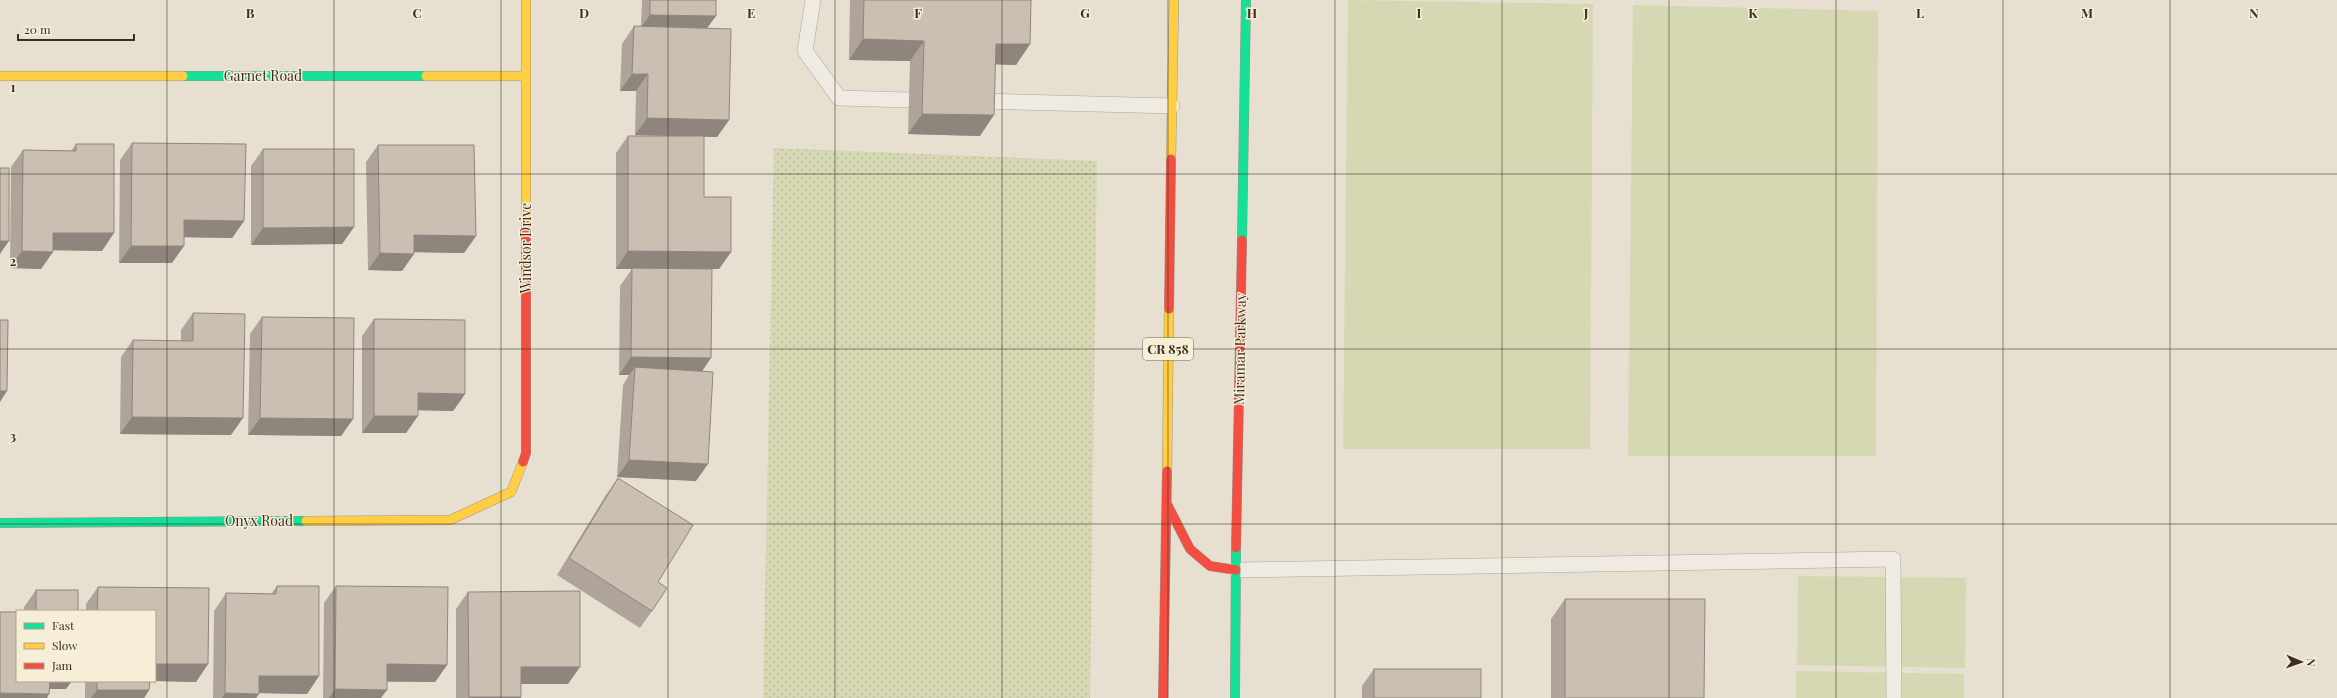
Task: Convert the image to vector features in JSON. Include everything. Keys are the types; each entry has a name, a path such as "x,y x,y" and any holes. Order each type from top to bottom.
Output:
{"street":[{"name":"Windsor Drive","path":"511,492 526,453 526,0"},
{"name":"CR 858","path":"1162,698 1174,0"},
{"name":"Miramar Parkway","path":"1235,698 1246,0"},
{"name":"Garnet Road","path":"0,76 525,76"},
{"name":"Onyx Road","path":"0,523 450,520 511,492"},
{"path":"1166,501 1190,549 1210,566 1236,570"}],"lane":[{"path":"814,0 806,51 839,98 909,100"},
{"path":"980,101 1172,106"},
{"path":"1236,570 1893,559 1894,698"}],"green space":[{"path":"1348,0 1593,4 1590,449 1343,449"},
{"path":"1633,5 1878,11 1876,456 1628,456"},
{"path":"774,148 1097,161 1090,698 763,698"},
{"path":"1798,576 1966,578 1965,668 1797,665"},
{"path":"1796,671 1964,674 1964,698 1796,698"}],"building":[{"path":"650,0 716,0 716,16 650,15"},
{"path":"864,0 1031,0 1030,44 996,44 994,115 922,114 924,41 863,39"},
{"path":"634,26 731,29 729,120 647,118 648,74 632,74"},
{"path":"628,136 704,136 704,197 731,197 731,252 628,251"},
{"path":"132,143 246,144 244,221 184,220 184,246 131,246"},
{"path":"76,144 114,144 114,233 53,233 53,252 22,251 23,150 76,151"},
{"path":"378,145 474,145 476,236 414,235 414,254 380,253"},
{"path":"263,149 354,149 354,227 263,228"},
{"path":"0,168 9,168 9,241 0,241"},
{"path":"632,268 712,269 711,358 631,357"},
{"path":"193,313 245,314 243,418 132,417 133,340 193,341"},
{"path":"262,317 354,318 353,419 260,418"},
{"path":"374,319 465,320 465,394 418,393 418,416 374,416"},
{"path":"0,320 8,320 7,391 0,391"},
{"path":"635,367 713,372 708,464 629,460"},
{"path":"618,478 693,525 658,582 667,588 652,611 569,558"},
{"path":"277,586 319,586 319,676 259,676 259,694 225,693 226,593 276,594"},
{"path":"336,586 448,587 447,665 387,664 387,690 335,689"},
{"path":"98,587 209,588 208,664 156,664 156,610 97,610"},
{"path":"36,590 78,590 78,610 36,610"},
{"path":"580,591 580,667 521,667 521,697 469,697 468,592"},
{"path":"1565,599 1705,599 1704,698 1565,698"},
{"path":"0,612 16,612 16,682 50,682 49,694 0,693"},
{"path":"1374,669 1481,669 1481,698 1374,698"},
{"path":"97,682 150,682 149,690 97,690"}],"traffic: fast":[{"path":"1242,240 1246,0"},
{"path":"183,76 426,76"},
{"path":"0,523 306,521"},
{"path":"1235,698 1236,548"}],"traffic: slow":[{"path":"526,0 526,225"},
{"path":"1171,159 1174,0"},
{"path":"0,76 183,76"},
{"path":"426,76 525,76"},
{"path":"1167,471 1169,309"},
{"path":"306,521 450,520 511,492 523,462"}],"traffic: jam":[{"path":"1169,309 1171,159"},
{"path":"523,462 526,453 526,225"},
{"path":"1236,548 1242,240"},
{"path":"1163,698 1167,471"},
{"path":"1167,504 1190,549 1210,566 1236,570"}]}
